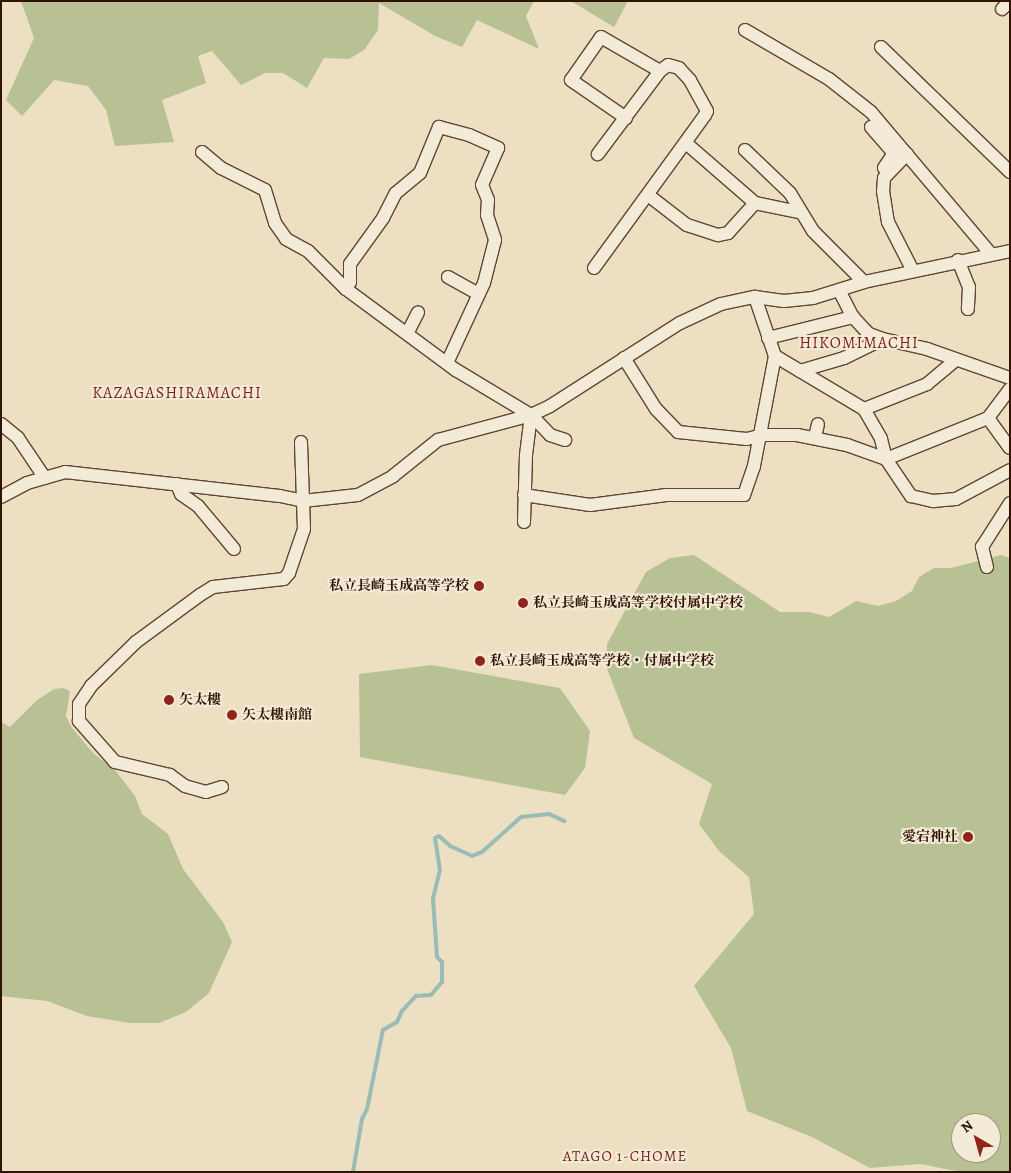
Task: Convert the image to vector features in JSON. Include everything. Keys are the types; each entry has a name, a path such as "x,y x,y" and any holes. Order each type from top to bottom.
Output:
{"street":[{"path":"745,30 829,79 871,112 990,252"},
{"path":"626,118 571,80 601,37 660,71"},
{"path":"881,47 1010,172"},
{"path":"594,268 687,144 707,111 690,80 679,68 668,65 660,71 598,154"},
{"path":"346,289 350,282 350,264 383,218 396,192 420,172 439,127 498,148 482,179 495,240 479,294 448,361"},
{"path":"871,127 894,153 884,169 888,222 913,271"},
{"path":"687,144 755,202 800,212"},
{"path":"745,150 790,193 813,231 864,282"},
{"path":"202,152 221,168 265,190 275,223 286,239 308,251 346,289 448,361 456,370 531,415 550,436 565,440"},
{"path":"884,178 906,154"},
{"path":"648,195 687,225 718,235 728,233 755,202"},
{"path":"1,497 45,478 65,472 304,501 358,495 381,484 438,440 531,415 706,309 734,300 755,297 784,301 840,292 864,282 990,252 1010,251"},
{"path":"958,260 969,288 968,309"},
{"path":"448,277 479,294"},
{"path":"840,292 853,317 869,334 927,349 1010,378"},
{"path":"524,496 590,505 666,494 744,495 750,485 775,356 755,297"},
{"path":"408,332 418,312"},
{"path":"768,338 853,317"},
{"path":"800,372 844,358 883,339"},
{"path":"775,356 864,409 881,440 886,459 912,496 933,501 956,499 1010,470"},
{"path":"624,358 656,409 678,432 724,438 817,431 886,459 988,418 1010,389"},
{"path":"864,409 927,384 956,360"},
{"path":"524,522 524,496 531,415"},
{"path":"988,418 1010,448"},
{"path":"1,424 18,438 45,478"},
{"path":"222,788 206,792 185,786 170,775 127,767 115,762 79,721 79,704 91,686 136,642 200,595 213,588 284,579 294,561 304,528 301,442"},
{"path":"176,484 181,494 198,506 234,549"},
{"path":"987,567 982,547 1010,503"}],"green space":[{"path":"21,1 534,1 526,16 539,49 477,20 462,47 435,36 379,3 378,30 364,50 349,59 324,58 307,88 283,73 265,73 241,85 212,51 198,56 206,83 162,100 174,142 115,146 106,110 88,86 54,80 22,116 6,100 34,38"},
{"path":"571,1 628,1 614,27"},
{"path":"694,555 780,612 809,612 829,617 856,601 878,606 896,601 912,591 919,577 934,568 951,568 1001,555 1010,558 1010,1172 961,1172 920,1164 870,1168 812,1137 747,1111 731,1048 694,986 754,914 749,877 719,851 699,824 712,784 634,738 607,669 607,644 646,572 670,558"},
{"path":"432,665 560,688 590,731 585,768 565,795 360,757 359,674"},
{"path":"63,688 70,691 66,716 72,728 94,754 115,770 135,796 142,814 168,834 183,869 223,922 232,942 209,993 186,1012 159,1023 130,1023 87,1016 47,1001 1,996 1,722 10,727 37,700 54,689"}],"waterway":[{"path":"353,1172 362,1119 367,1109 383,1030 397,1022 402,1011 416,996 431,995 442,982 442,962 437,957 433,898 440,870 435,838 439,836 450,846 472,856 482,852 521,817 549,814 564,821"}],"place":[{"name":"私立長崎玉成高等学校","path":"479,586"},
{"name":"私立長崎玉成高等学校付属中学校","path":"523,603"},
{"name":"私立長崎玉成高等学校・付属中学校","path":"480,661"},
{"name":"矢太樓","path":"169,700"},
{"name":"矢太樓南館","path":"232,715"},
{"name":"愛宕神社","path":"968,837"}],"district":[{"name":"HIKOMIMACHI","path":"859,343"},
{"name":"KAZAGASHIRAMACHI","path":"177,393"},
{"name":"ATAGO 1-CHOME","path":"625,1157"}]}
